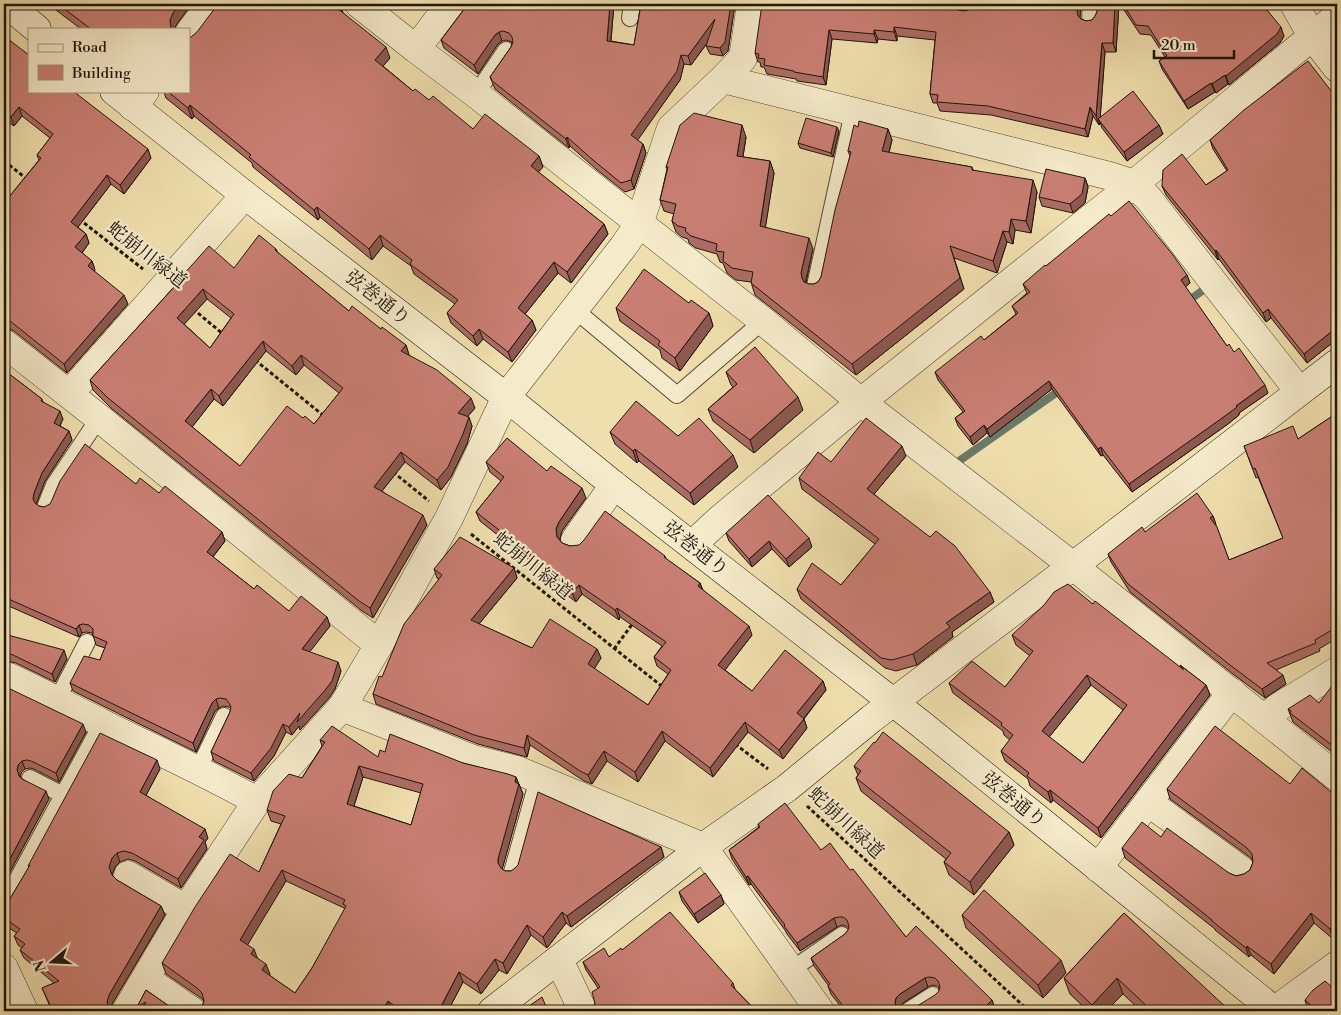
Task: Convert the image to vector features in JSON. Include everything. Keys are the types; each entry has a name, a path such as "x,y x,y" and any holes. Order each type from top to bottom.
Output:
{"street":[{"path":"7,4 36,28"},
{"path":"190,32 211,4"},
{"path":"359,4 763,321 861,402 1074,566 1337,777"},
{"path":"416,50 450,4"},
{"path":"126,1011 186,909 257,800 342,707 450,518 506,397 639,224 671,128 743,58 751,4"},
{"path":"1294,4 1312,36 1337,68"},
{"path":"692,546 720,519 861,402 1134,184 1337,16"},
{"path":"723,79 1110,176 1134,184 1149,199 1299,391"},
{"name":"弦巻通り","path":"131,96 246,195 506,397 614,485 894,702 1274,1011"},
{"path":"69,394 246,195"},
{"path":"4,342 379,645"},
{"path":"492,1011 704,847 787,788 894,702 1074,566 1337,362"},
{"path":"575,540 614,485"},
{"path":"1264,718 1276,708 1337,671"},
{"path":"4,676 10,677 57,700 257,800"},
{"path":"1098,868 1232,692"},
{"path":"342,707 473,759 517,770 704,847 820,1011"},
{"path":"1148,802 1241,870"},
{"path":"128,876 186,909"},
{"path":"559,960 583,1011"},
{"path":"1274,1011 1337,965"},
{"path":"5,976 24,1011"},
{"path":"146,979 192,1011"}],"lane":[{"path":"476,94 506,50"},
{"path":"815,286 853,112"},
{"path":"574,310 677,395 763,321"},
{"path":"46,505 54,485 99,418"},
{"path":"57,700 87,642"},
{"path":"198,770 224,716"},
{"path":"4,904 102,723"},
{"path":"30,778 63,795"},
{"path":"512,872 538,779"},
{"path":"791,970 842,935"},
{"path":"908,1011 933,995"}],"path":[{"path":"4,160 34,184"},
{"name":"蛇崩川緑道","path":"72,214 230,339"},
{"path":"252,357 328,419"},
{"name":"蛇崩川緑道","path":"388,468 668,691"},
{"path":"614,649 638,618"},
{"name":"蛇崩川緑道","path":"729,739 768,770 1028,1011"}],"building":[{"path":"58,4 180,4 170,20 171,28 90,28"},
{"path":"218,4 235,4 240,8 243,4 338,4 340,5 337,8 386,47 375,60 413,91 415,89 429,100 433,96 473,129 485,114 539,156 531,166 604,224 567,272 554,262 518,308 532,320 508,352 479,329 473,336 447,313 458,300 410,264 412,260 380,235 369,249 317,207 314,210 249,157 251,155 190,105 188,108 168,92 190,92 190,38 197,32"},
{"path":"468,4 610,4 607,41 634,45 641,4 731,4 725,42 720,48 706,46 715,19 688,56 681,55 677,71 631,135 643,144 631,180 621,183 567,137 566,139 491,80 490,77 513,42 509,33 503,31 495,35 474,65 441,40"},
{"path":"762,4 955,4 958,10 964,11 972,7 973,4 1077,4 1078,16 1086,21 1092,20 1095,16 1097,4 1115,4 1113,43 1102,43 1096,116 1090,107 1085,129 988,106 937,102 938,95 930,94 936,32 894,27 894,32 874,30 874,34 829,30 823,77 764,65 765,59 758,58 759,54 755,53"},
{"path":"1123,4 1262,4 1281,27 1277,34 1226,76 1211,83 1184,101 1159,61 1167,56 1148,26 1136,25"},
{"path":"4,36 28,54 28,92 74,92 148,149 120,185 107,175 71,222 86,234 75,247 92,261 88,266 124,295 64,364 10,321 4,319 4,203 41,158 37,155 53,134 19,107 11,117 4,112"},
{"path":"1308,61 1337,100 1337,327 1304,354 1268,309 1263,313 1216,250 1162,186 1163,170 1182,154 1206,185 1228,170 1210,140 1244,110"},
{"path":"1133,91 1159,125 1124,152 1098,119"},
{"path":"694,113 742,125 737,156 770,161 760,226 809,238 801,273 804,282 809,284 818,282 821,277 835,210 851,152 848,151 854,125 858,127 859,121 888,129 882,151 972,167 972,170 1033,180 1026,221 1011,219 1009,232 1003,231 993,261 950,246 960,278 852,364 751,283 753,272 732,268 723,261 724,252 716,251 717,244 691,236 685,231 686,228 678,226 672,221 676,204 660,200 668,167 666,167 680,125"},
{"path":"806,118 837,127 831,153 798,143"},
{"path":"1046,169 1085,178 1082,194 1070,204 1039,197"},
{"path":"1129,201 1187,275 1181,280 1227,346 1229,344 1234,352 1239,348 1265,385 1225,416 1129,484 1101,447 1098,449 1049,381 987,429 984,425 970,437 955,418 965,411 935,372 981,336 984,340 1018,313 1012,306 1030,292 1023,284 1109,214 1111,216"},
{"path":"259,235 349,311 352,306 381,329 382,327 406,345 401,351 437,370 471,398 458,413 469,417 463,434 448,467 437,480 401,452 374,487 423,515 370,608 108,398 90,380 209,246 234,268","holes":["203,289 234,314 210,348 177,318","263,341 292,366 301,355 343,388 314,424 305,416 303,418 287,406 240,466 185,421 211,389 219,396"]},
{"path":"644,269 689,303 691,300 709,313 675,358 658,345 660,341 616,308"},
{"path":"755,347 798,397 750,440 708,409 737,384 726,372"},
{"path":"4,370 42,399 41,401 60,411 54,423 69,431 42,473 34,493 33,499 35,503 44,507 50,504 60,481 85,444 136,484 140,478 159,493 165,486 222,532 207,552 254,589 257,585 289,611 301,596 327,617 302,649 338,662 332,681 297,722 300,713 289,727 283,724 271,748 251,773 211,752 230,712 231,707 226,699 216,699 212,703 193,743 70,683 84,656 100,660 107,642 93,636 93,629 89,625 79,625 76,629 4,597"},
{"path":"636,401 678,436 699,418 733,455 690,493 635,449 633,451 610,432"},
{"path":"1337,413 1337,627 1315,640 1316,643 1267,663 1283,675 1262,689 1127,583 1108,554 1142,527 1145,532 1197,493 1213,516 1210,518 1217,527 1229,560 1283,538 1255,468 1253,469 1244,446 1293,426 1298,439"},
{"path":"866,418 902,446 867,489 930,537 936,531 955,546 990,592 946,623 950,627 913,654 892,660 881,658 797,589 812,563 841,585 879,539 799,478 818,452 831,462"},
{"path":"507,438 547,471 551,466 582,488 556,529 557,537 562,543 570,546 579,545 605,511 700,583 698,586 749,626 718,665 752,691 785,650 823,681 797,713 804,719 779,750 745,722 710,768 662,731 635,772 604,751 588,775 527,735 524,748 474,735 373,694 379,676 382,677 404,624 442,575 434,569 460,537 514,568 471,620 532,648 550,619 597,649 588,664 648,705 671,670 654,657 666,642 617,608 615,610 579,585 572,593 528,559 531,555 476,512 504,477 486,462"},
{"path":"768,495 809,538 786,559 769,541 749,559 726,533"},
{"path":"1068,584 1093,604 1095,601 1206,685 1098,828 1050,790 1048,792 1027,776 1029,773 1001,751 1013,735 1001,725 1002,723 949,683 972,661 1005,687 1033,651 1012,635 1044,605 1054,592","holes":["1087,675 1127,705 1083,763 1042,731"]},
{"path":"4,634 64,650 52,674 4,652"},
{"path":"1337,682 1337,743 1333,746 1290,713 1291,711 1288,709 1310,695 1319,703"},
{"path":"4,686 83,724 56,773 27,760 22,761 18,765 17,770 22,779 46,791 4,870"},
{"path":"332,726 378,757 380,750 385,752 390,734 463,763 516,777 515,782 519,784 498,859 498,863 505,871 511,871 518,865 538,792 661,847 567,916 562,912 543,937 527,925 503,963 495,959 477,984 459,972 438,1011 401,1011 388,1001 382,1011 223,1011 217,1007 215,1011 199,1011 204,1001 202,993 162,963 195,907 230,854 259,872 285,816 267,810 273,791 289,774 302,778 325,742 320,740","holes":["359,766 423,784 411,825 347,804","282,870 345,900 343,904 346,906 312,968 295,993 262,970 266,964 251,954 254,949 240,940"]},
{"path":"1215,726 1290,784 1302,768 1337,797 1337,920 1330,929 1311,913 1271,964 1247,946 1246,948 1122,848 1142,822 1161,837 1167,828 1229,873 1236,876 1250,870 1253,862 1252,854 1247,848 1167,789"},
{"path":"883,732 1009,832 970,882 944,862 951,853 856,778 861,771 854,766"},
{"path":"100,733 157,760 140,792 205,829 199,837 204,840 178,879 132,853 124,851 117,853 112,858 109,867 112,875 117,880 161,906 109,995 107,1002 111,1011 53,1011 42,988 59,981 20,950 25,944 14,936 20,929 4,918 4,909 30,865 28,866"},
{"path":"785,803 821,850 830,843 850,870 853,869 906,937 916,926 992,1000 986,1006 992,1011 909,1011 939,991 938,981 935,978 929,977 896,998 896,1007 900,1011 841,1011 839,1009 843,1006 811,958 845,934 849,926 847,920 843,917 834,918 797,943 748,876 746,877 729,850 760,827 758,824"},
{"path":"705,873 721,895 694,914 679,892"},
{"path":"984,890 1061,960 1038,985 962,915"},
{"path":"670,912 733,983 731,985 756,1011 596,1011 594,1009 595,1003 592,992 600,987 583,962 604,948 609,957 621,948 622,950"},
{"path":"1124,913 1228,1009 1225,1011 1148,1011 1150,1009 1117,978 1092,1005 1064,978"},
{"path":"1325,981 1333,988 1337,982 1337,1011 1317,1011 1305,1000 1313,990"},
{"path":"146,990 176,1011 141,1011 146,1002 137,1007"},
{"path":"542,997 548,1011 522,1011"}],"waterway":[{"path":"1185,303 1202,291"},
{"path":"959,461 1063,388"}]}
